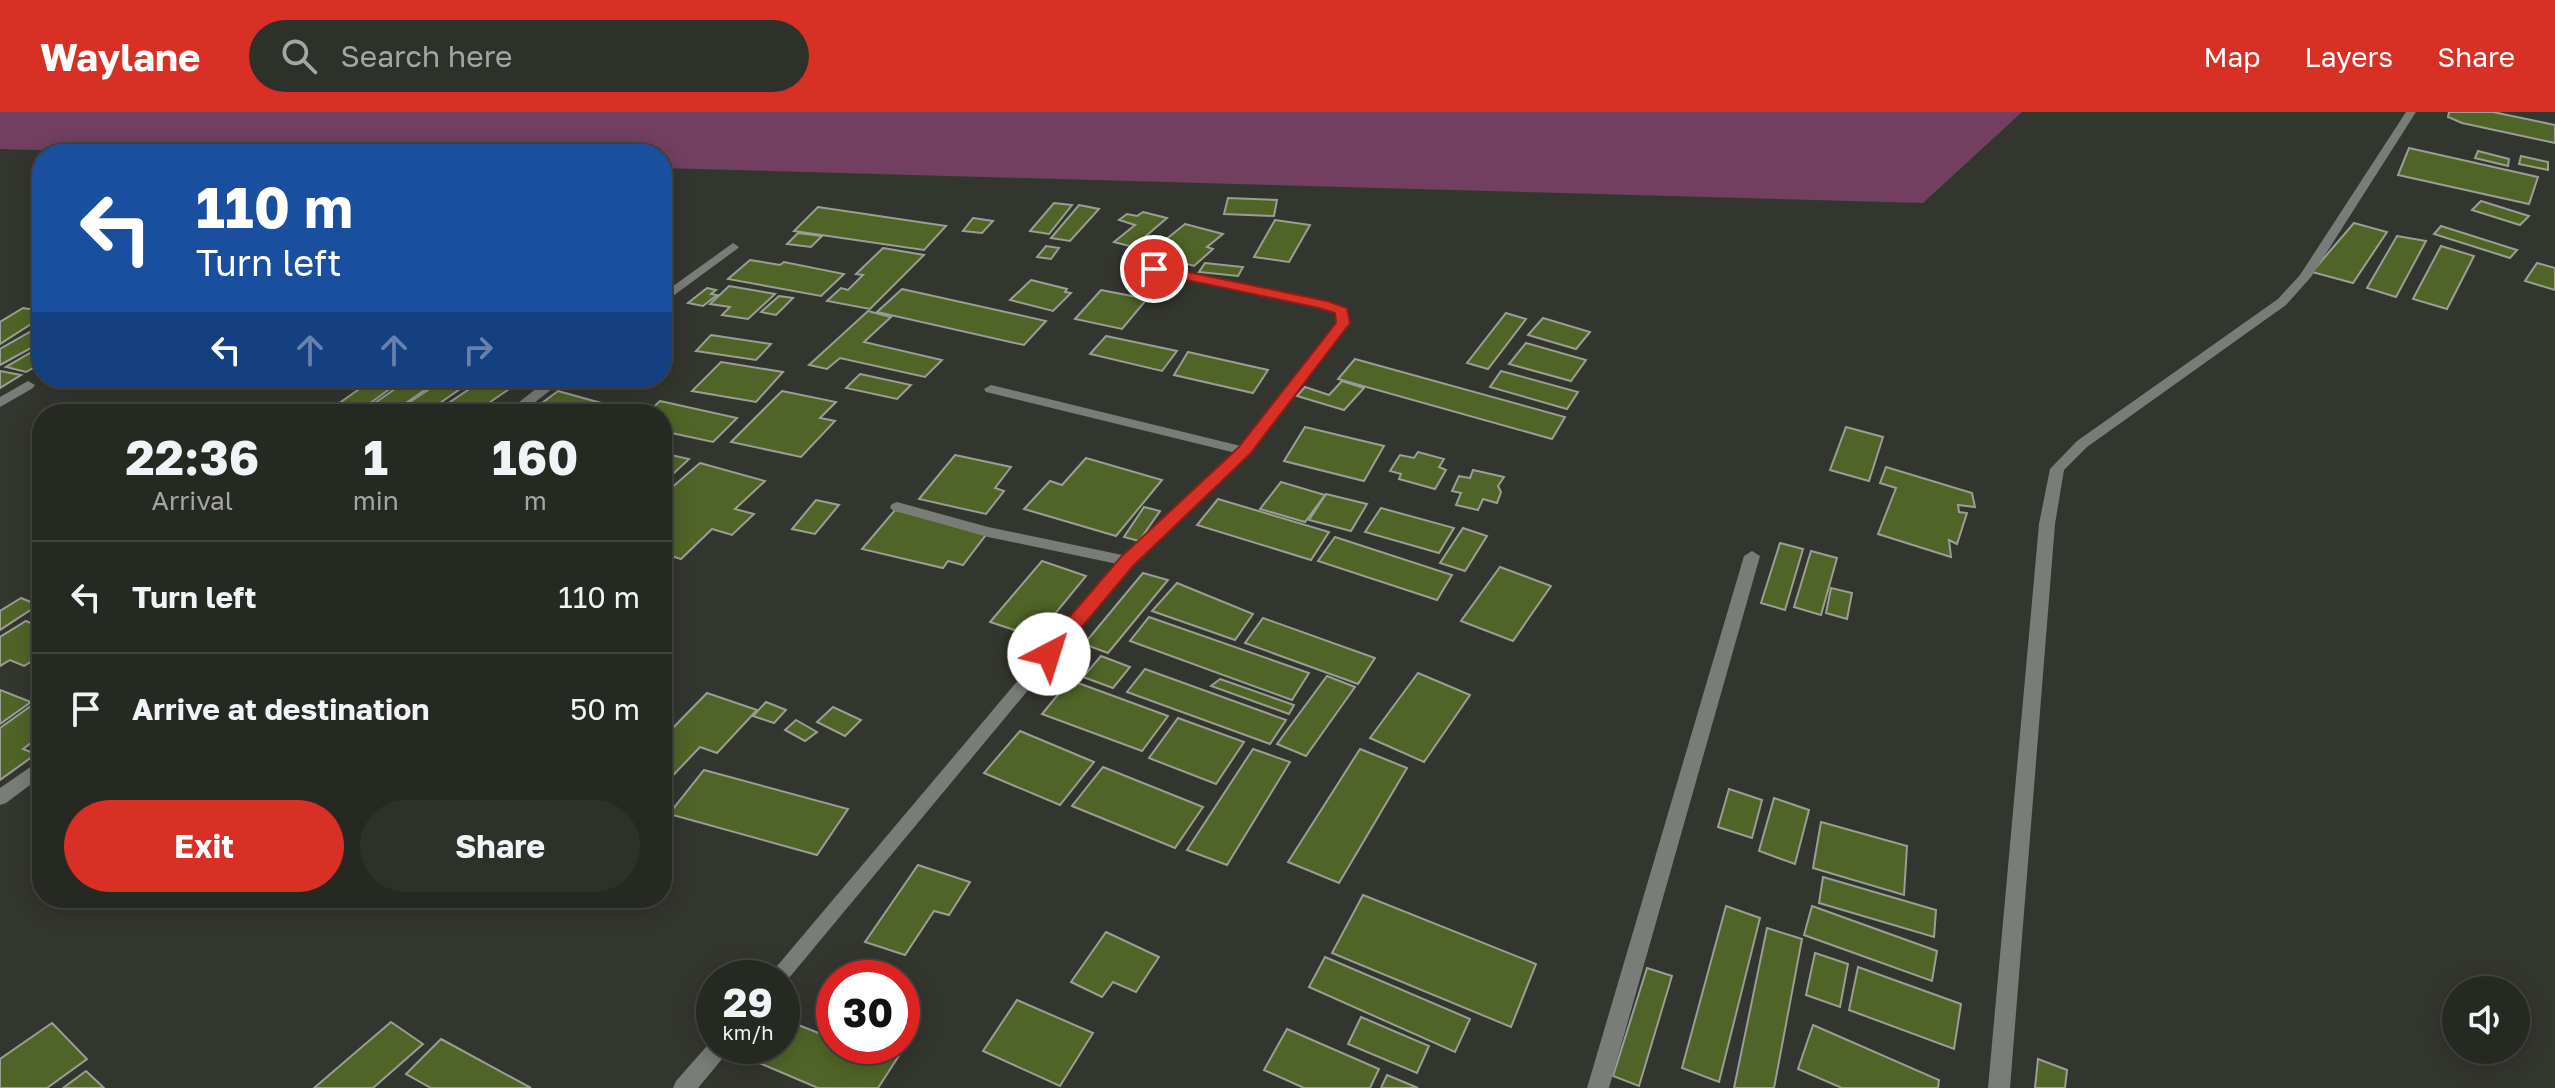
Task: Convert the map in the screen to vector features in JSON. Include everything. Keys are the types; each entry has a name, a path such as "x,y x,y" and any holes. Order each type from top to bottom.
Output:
{"street":[{"path":"1999,1088 2047,524 2057,469 2093,436 2282,302 2305,277 2411,112"},
{"path":"672,293 733,247"},
{"path":"792,960 1127,561 1244,451 1343,323 1342,311 1126,263"},
{"path":"0,403 28,385"},
{"path":"524,404 546,388"},
{"path":"991,389 1244,451"},
{"path":"897,507 988,532 1127,561"},
{"path":"1598,1088 1752,556"},
{"path":"0,798 32,774"},
{"path":"684,1088 704,1064"}],"shaded area":[{"path":"0,112 2022,112 1923,203 672,168 672,144 32,144 32,150 0,149"}],"building":[{"path":"2449,112 2493,112 2555,125 2555,143 2462,123 2448,117"},
{"path":"2409,148 2538,177 2529,204 2398,175"},
{"path":"2478,151 2509,159 2508,166 2475,158"},
{"path":"2521,156 2548,162 2548,170 2519,164"},
{"path":"1228,198 1277,200 1274,216 1224,214"},
{"path":"2481,201 2529,216 2520,225 2472,210"},
{"path":"1054,203 1072,205 1049,234 1030,231"},
{"path":"1079,205 1099,209 1070,241 1051,238"},
{"path":"818,207 946,226 924,250 794,231"},
{"path":"1143,212 1167,218 1133,247 1114,242 1135,225 1119,220 1127,214 1137,216"},
{"path":"973,218 993,221 982,233 963,231"},
{"path":"1275,220 1310,225 1289,262 1254,257"},
{"path":"2354,223 2387,232 2353,283 2312,272"},
{"path":"1185,224 1223,234 1207,247 1213,249 1194,266 1149,253"},
{"path":"2441,226 2517,250 2510,258 2434,234"},
{"path":"798,233 822,236 811,247 787,244"},
{"path":"2397,236 2426,241 2396,297 2367,288"},
{"path":"1046,246 1059,248 1051,259 1037,257"},
{"path":"2441,246 2474,256 2447,309 2413,299"},
{"path":"883,248 924,255 870,309 827,301 841,288 848,290 863,275 856,274"},
{"path":"750,260 780,265 784,262 844,274 821,296 728,279"},
{"path":"1205,263 1243,267 1238,276 1199,272"},
{"path":"2537,263 2555,268 2555,290 2525,281"},
{"path":"1031,280 1067,289 1065,292 1071,293 1053,311 1010,300"},
{"path":"729,286 775,294 748,319 722,315 730,307 710,304"},
{"path":"707,288 716,290 711,294 717,295 703,306 688,303"},
{"path":"902,289 1046,321 1024,345 877,312"},
{"path":"1101,290 1147,299 1122,329 1075,319"},
{"path":"779,296 793,298 776,315 761,312"},
{"path":"23,308 32,309 32,323 0,344 0,322"},
{"path":"868,311 891,317 864,342 942,360 925,377 840,358 827,369 809,365"},
{"path":"1506,313 1526,319 1488,369 1467,363"},
{"path":"1543,318 1590,332 1576,349 1528,335"},
{"path":"32,331 32,347 0,365 0,349"},
{"path":"711,335 771,344 756,360 696,351"},
{"path":"1106,336 1177,351 1162,371 1090,354"},
{"path":"1526,343 1586,360 1571,381 1509,364"},
{"path":"32,352 32,369 26,372 6,367"},
{"path":"1188,352 1268,370 1253,393 1174,375"},
{"path":"1355,359 1565,417 1552,439 1338,379"},
{"path":"721,362 783,372 756,402 692,391"},
{"path":"0,371 21,375 0,388"},
{"path":"1501,371 1578,392 1567,409 1490,387"},
{"path":"860,374 911,385 897,399 846,388"},
{"path":"1342,381 1364,388 1344,410 1297,396 1305,387 1329,395"},
{"path":"361,388 391,388 369,404 338,404"},
{"path":"396,388 428,388 404,404 373,404"},
{"path":"431,388 462,388 438,404 407,404"},
{"path":"471,388 511,388 487,404 447,404"},
{"path":"558,391 605,404 540,404"},
{"path":"782,391 836,402 820,418 835,421 801,457 731,442"},
{"path":"660,401 737,418 713,442 672,433 672,404 657,404"},
{"path":"1305,427 1384,446 1364,481 1284,461"},
{"path":"1846,427 1883,437 1869,481 1830,470"},
{"path":"1418,452 1444,459 1439,467 1446,470 1435,489 1399,479 1401,474 1390,471 1400,455 1414,458"},
{"path":"672,455 689,459 673,474"},
{"path":"955,455 1011,467 995,488 1004,491 986,514 919,499"},
{"path":"1086,458 1162,480 1116,536 1024,509 1050,481 1062,485"},
{"path":"700,463 765,481 735,509 754,514 732,535 712,529 681,559 672,556 672,487"},
{"path":"1886,467 1972,493 1975,507 1958,505 1959,512 1967,513 1957,544 1949,540 1951,557 1878,534 1896,488 1880,483"},
{"path":"1473,470 1504,477 1498,486 1501,492 1497,503 1483,499 1478,510 1456,505 1461,493 1452,491 1459,476 1470,478"},
{"path":"1281,482 1325,495 1305,522 1260,509"},
{"path":"1326,494 1367,504 1351,531 1309,520"},
{"path":"1218,499 1329,532 1311,560 1197,525"},
{"path":"816,500 839,505 815,534 792,529"},
{"path":"1144,507 1160,511 1139,541 1124,537"},
{"path":"1381,508 1454,528 1439,553 1365,532"},
{"path":"895,510 988,532 963,565 948,561 943,568 862,549"},
{"path":"1463,528 1487,536 1465,571 1440,563"},
{"path":"1335,537 1452,575 1437,600 1318,561"},
{"path":"1780,543 1803,549 1785,610 1761,603"},
{"path":"1811,551 1837,558 1821,615 1794,607"},
{"path":"1042,561 1086,576 1036,637 990,622"},
{"path":"1500,567 1551,586 1513,641 1461,621"},
{"path":"1143,573 1168,580 1108,653 1084,644"},
{"path":"1177,583 1253,614 1235,640 1152,611"},
{"path":"1831,588 1852,593 1847,619 1826,613"},
{"path":"21,598 32,603 32,609 0,630 0,611"},
{"path":"1149,617 1309,673 1292,700 1130,641"},
{"path":"1263,618 1375,658 1358,684 1245,643"},
{"path":"26,621 32,624 32,661 24,666 10,660 0,666 0,637"},
{"path":"1101,656 1130,667 1113,688 1083,677"},
{"path":"1145,669 1286,720 1270,744 1127,692"},
{"path":"1418,673 1470,695 1424,762 1370,738"},
{"path":"1327,676 1355,687 1306,756 1277,744"},
{"path":"1220,679 1294,705 1289,714 1211,686"},
{"path":"1070,680 1168,716 1142,751 1042,714"},
{"path":"0,690 31,702 0,724"},
{"path":"707,693 757,710 717,753 700,747 672,776 672,729"},
{"path":"766,702 786,710 774,723 753,716"},
{"path":"32,705 32,742 23,749 32,752 32,757 0,780 0,728"},
{"path":"833,707 861,720 845,736 817,722"},
{"path":"1178,718 1244,742 1216,784 1149,758"},
{"path":"796,720 817,732 805,741 785,730"},
{"path":"1020,731 1094,762 1060,805 984,773"},
{"path":"1253,749 1290,762 1227,865 1187,850"},
{"path":"1360,749 1407,768 1339,883 1288,862"},
{"path":"1103,767 1203,807 1175,848 1072,806"},
{"path":"704,770 848,809 817,855 672,815 672,810"},
{"path":"1729,789 1762,800 1752,838 1718,827"},
{"path":"1774,798 1809,810 1795,864 1759,851"},
{"path":"1821,822 1907,846 1904,895 1813,868"},
{"path":"918,865 970,882 949,915 934,911 905,955 865,942"},
{"path":"1823,877 1936,910 1934,937 1819,903"},
{"path":"1363,895 1536,964 1511,1027 1332,953"},
{"path":"1726,906 1760,918 1719,1082 1682,1068"},
{"path":"1812,906 1937,951 1932,981 1804,935"},
{"path":"1767,928 1802,939 1774,1088 1734,1088"},
{"path":"1106,932 1159,957 1136,992 1113,982 1102,997 1071,982"},
{"path":"1815,953 1848,964 1840,1007 1806,995"},
{"path":"1325,957 1470,1019 1455,1052 1309,987"},
{"path":"1858,967 1961,1004 1954,1049 1849,1010"},
{"path":"1647,968 1672,976 1639,1086 1613,1076"},
{"path":"1017,1000 1093,1033 1060,1086 983,1051"},
{"path":"1361,1017 1429,1046 1417,1073 1348,1044"},
{"path":"391,1022 423,1044 373,1088 314,1088"},
{"path":"52,1023 87,1059 47,1088 0,1088 0,1059"},
{"path":"1813,1025 1939,1080 1938,1088 1842,1088 1798,1069"},
{"path":"800,1026 816,1032 816,1064 894,1064 878,1088 818,1088 762,1064 800,1064"},
{"path":"1287,1029 1379,1069 1370,1088 1304,1088 1264,1070"},
{"path":"441,1039 531,1088 431,1088 406,1074"},
{"path":"2038,1059 2067,1070 2065,1088 2035,1088"},
{"path":"86,1071 104,1088 63,1088"},
{"path":"1387,1075 1418,1088 1381,1088"}],"route":[{"path":"1049,654 1127,561 1244,451 1343,323 1342,311 1322,304 1154,269"}]}
